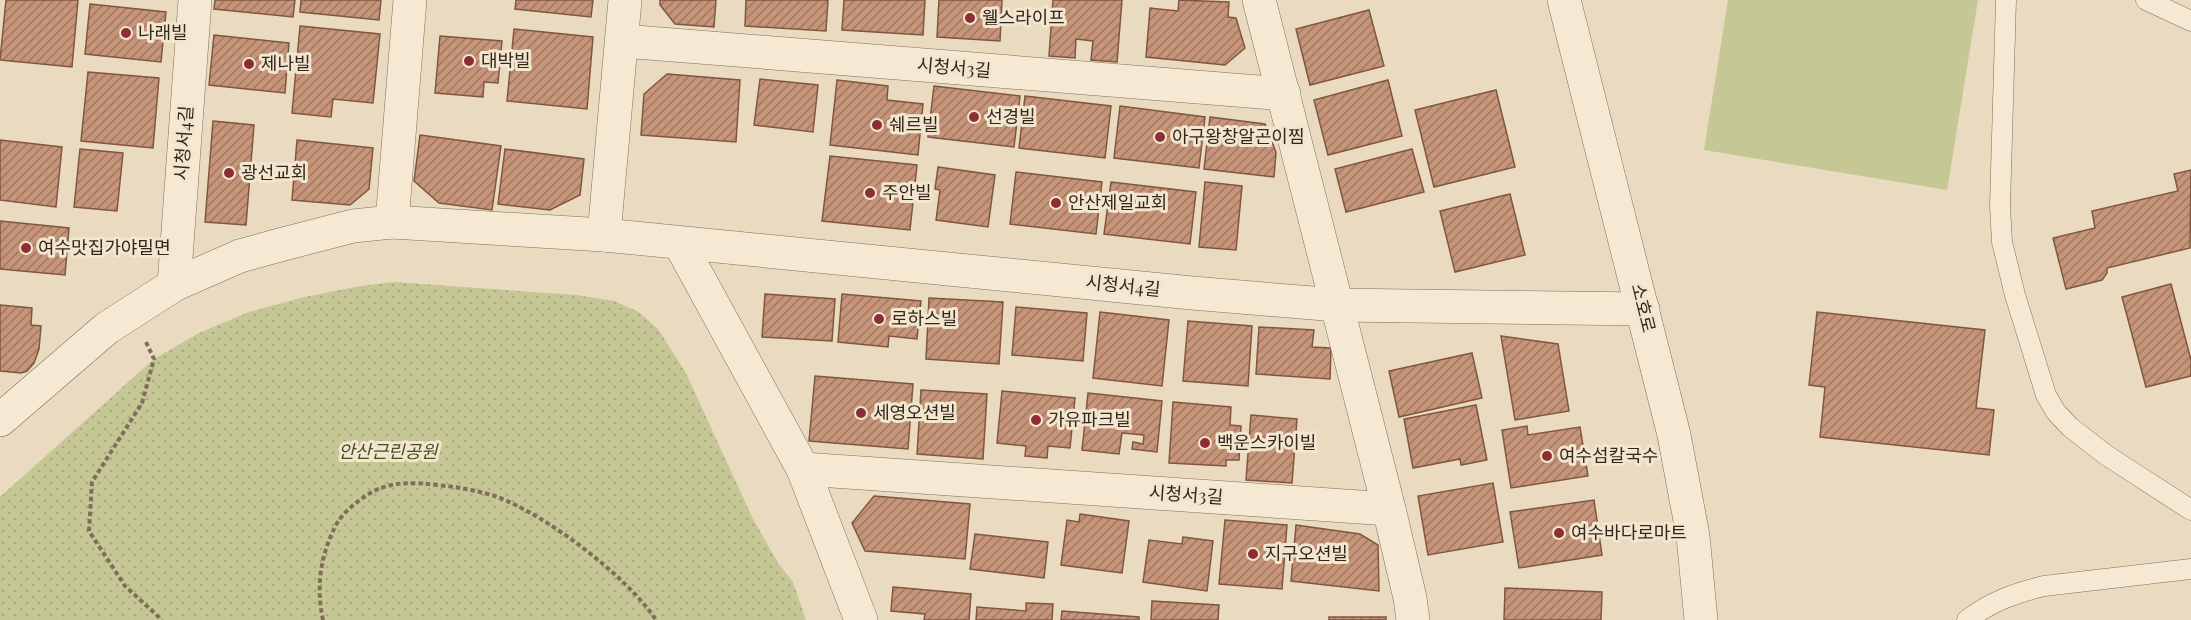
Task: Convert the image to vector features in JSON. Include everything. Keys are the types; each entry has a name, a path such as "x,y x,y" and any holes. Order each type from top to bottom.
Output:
{"street":[{"name":"시청서4길","path":"174,285 195,0"},
{"path":"392,222 410,0"},
{"path":"604,235 626,0"},
{"path":"1259,0 1389,509 1413,620"},
{"name":"소호로","path":"1564,0 1674,435 1693,536 1701,620"},
{"name":"시청서3길","path":"623,41 1284,94"},
{"name":"시청서4길","path":"0,420 107,328 174,285 240,256 353,226 392,222 604,235 1180,292 1337,305 1643,309"},
{"path":"680,244 803,469 861,620"},
{"name":"시청서3길","path":"803,469 1389,509"}],"lane":[{"path":"2006,0 2000,206 2002,242 2007,268 2043,386 2056,412 2070,427 2106,455 2191,510"},
{"path":"2146,0 2191,21"},
{"path":"1966,620 2003,598 2044,586 2191,569"}],"path":[{"path":"154,359 142,403 92,482 89,531 125,586 162,620"},
{"path":"323,620 319,585 322,565 327,543 339,520 353,504 374,490 393,483 415,482 468,488 497,497 524,510 566,537 605,567 631,590 656,620"}],"green space":[{"path":"1728,0 1978,0 1947,190 1704,150"},
{"name":"안산근린공원","path":"394,282 576,295 614,301 639,312 658,329 686,373 753,519 778,563 793,582 806,620 0,620 0,497 154,359 199,333 249,312 304,297"}],"building":[{"path":"6,0 78,0 72,67 0,60"},
{"path":"215,0 295,0 293,17 214,9"},
{"path":"301,0 381,0 379,20 300,12"},
{"path":"516,0 593,0 591,17 515,9"},
{"path":"660,0 716,0 714,27 675,24 660,5"},
{"path":"746,0 828,0 826,31 745,26"},
{"path":"844,0 925,0 923,35 842,30"},
{"name":"웰스라이프","path":"939,0 1002,0 1000,41 937,37"},
{"path":"1053,0 1122,0 1117,62 1091,60 1093,41 1076,39 1075,58 1049,56"},
{"path":"1179,0 1229,2 1228,17 1236,18 1245,48 1225,65 1146,57 1150,8 1178,11"},
{"name":"나래빌","path":"90,4 166,12 161,62 85,54"},
{"path":"1369,10 1384,66 1310,85 1296,29"},
{"path":"300,26 380,34 373,103 333,99 331,117 292,113"},
{"path":"514,29 593,37 587,109 507,101"},
{"name":"제나빌","path":"214,35 289,43 285,93 209,85"},
{"name":"대박빌","path":"440,36 502,41 498,83 484,82 483,97 435,93"},
{"path":"88,72 159,78 153,148 81,141"},
{"path":"667,74 740,80 736,142 641,135 644,94"},
{"path":"760,79 818,85 813,132 754,125"},
{"name":"쉐르빌","path":"837,80 888,86 887,100 923,104 918,155 830,145"},
{"path":"1388,80 1402,136 1328,155 1314,100"},
{"name":"선경빌","path":"934,86 1020,96 1014,147 928,137"},
{"path":"1496,90 1515,167 1434,187 1415,110"},
{"path":"1025,96 1111,106 1105,158 1019,148"},
{"path":"1120,106 1205,117 1199,168 1114,158"},
{"path":"1210,117 1265,124 1276,152 1274,177 1204,169"},
{"name":"광선교회","path":"213,121 254,125 246,225 205,222"},
{"path":"420,135 501,146 492,210 439,203 414,181"},
{"path":"0,140 62,147 56,207 0,200"},
{"path":"297,140 373,148 369,189 350,205 292,200"},
{"path":"80,149 123,153 117,211 74,207"},
{"path":"505,149 584,159 580,195 550,210 498,204"},
{"path":"1412,149 1424,192 1346,212 1335,169"},
{"name":"주안빌","path":"830,156 917,165 910,230 822,221"},
{"path":"938,167 995,175 988,227 936,220 940,190 935,189"},
{"path":"2191,170 2190,248 2107,268 2107,273 2102,280 2066,289 2053,238 2095,228 2092,211 2178,191 2174,174"},
{"name":"안산제일교회","path":"1016,172 1102,182 1096,234 1010,224"},
{"path":"1111,182 1196,192 1190,244 1104,234"},
{"path":"1205,182 1242,186 1236,250 1199,247"},
{"path":"1510,194 1525,255 1455,272 1440,211"},
{"path":"0,221 69,228 65,275 0,269"},
{"path":"2171,284 2191,360 2191,376 2146,387 2122,297"},
{"path":"765,294 835,299 832,341 762,337"},
{"name":"로하스빌","path":"842,294 921,301 917,339 889,336 888,347 838,342"},
{"path":"929,298 1003,302 999,364 926,359"},
{"path":"0,305 32,308 31,325 41,326 39,349 34,363 27,371 21,373 0,371"},
{"path":"1016,307 1087,313 1083,361 1012,355"},
{"path":"1100,312 1169,320 1162,386 1093,378"},
{"path":"1817,312 1985,330 1976,408 1994,410 1989,455 1820,437 1825,387 1809,385"},
{"path":"1188,321 1252,326 1248,386 1183,381"},
{"path":"1259,327 1314,330 1312,347 1331,348 1330,379 1256,374"},
{"path":"1501,336 1558,344 1569,411 1515,420"},
{"path":"1472,353 1482,398 1399,417 1389,371"},
{"name":"세영오션빌","path":"815,376 913,384 908,449 809,441"},
{"path":"921,390 987,394 983,459 917,454"},
{"name":"가유파크빌","path":"1002,391 1075,398 1070,448 1048,446 1047,458 1025,456 1026,446 997,443"},
{"path":"1088,393 1162,401 1157,452 1132,449 1133,442 1143,444 1144,435 1122,433 1119,454 1082,450"},
{"name":"백운스카이빌","path":"1173,402 1231,407 1230,425 1241,426 1239,460 1226,460 1226,466 1169,463"},
{"path":"1476,405 1487,460 1461,465 1460,459 1413,468 1404,419"},
{"path":"1251,415 1297,419 1292,483 1246,480"},
{"path":"1527,426 1528,435 1580,427 1588,476 1511,488 1502,430"},
{"path":"1493,483 1503,542 1428,555 1418,496"},
{"path":"874,496 970,504 965,559 865,551 852,523"},
{"path":"1594,500 1602,555 1519,568 1510,512"},
{"path":"1080,514 1129,521 1122,573 1061,565 1067,520 1079,522"},
{"name":"지구오션빌","path":"1225,520 1287,525 1282,589 1219,584"},
{"path":"1296,525 1360,534 1378,545 1379,591 1291,581"},
{"path":"975,534 1048,542 1044,578 970,569"},
{"path":"1183,537 1213,541 1207,591 1143,582 1149,540 1182,544"},
{"path":"893,587 971,594 969,620 924,620 925,614 891,611"},
{"path":"1505,588 1602,592 1601,620 1504,620"},
{"path":"1152,601 1219,605 1218,620 1151,620"},
{"path":"1026,603 1053,604 1052,620 976,620 977,607 1026,611"},
{"path":"1062,611 1139,617 1139,620 1061,620"},
{"path":"1329,617 1386,617 1386,620 1329,620"}],"place":[{"name":"웰스라이프","path":"970,18"},
{"name":"나래빌","path":"126,33"},
{"name":"대박빌","path":"469,61"},
{"name":"제나빌","path":"249,64"},
{"name":"선경빌","path":"974,117"},
{"name":"쉐르빌","path":"877,125"},
{"name":"아구왕창알곤이찜","path":"1160,137"},
{"name":"광선교회","path":"229,173"},
{"name":"주안빌","path":"870,193"},
{"name":"안산제일교회","path":"1056,203"},
{"name":"여수맛집가야밀면","path":"26,248"},
{"name":"로하스빌","path":"879,319"},
{"name":"세영오션빌","path":"861,413"},
{"name":"가유파크빌","path":"1036,420"},
{"name":"백운스카이빌","path":"1205,443"},
{"name":"여수섬칼국수","path":"1547,456"},
{"name":"여수바다로마트","path":"1559,533"},
{"name":"지구오션빌","path":"1253,554"}]}
